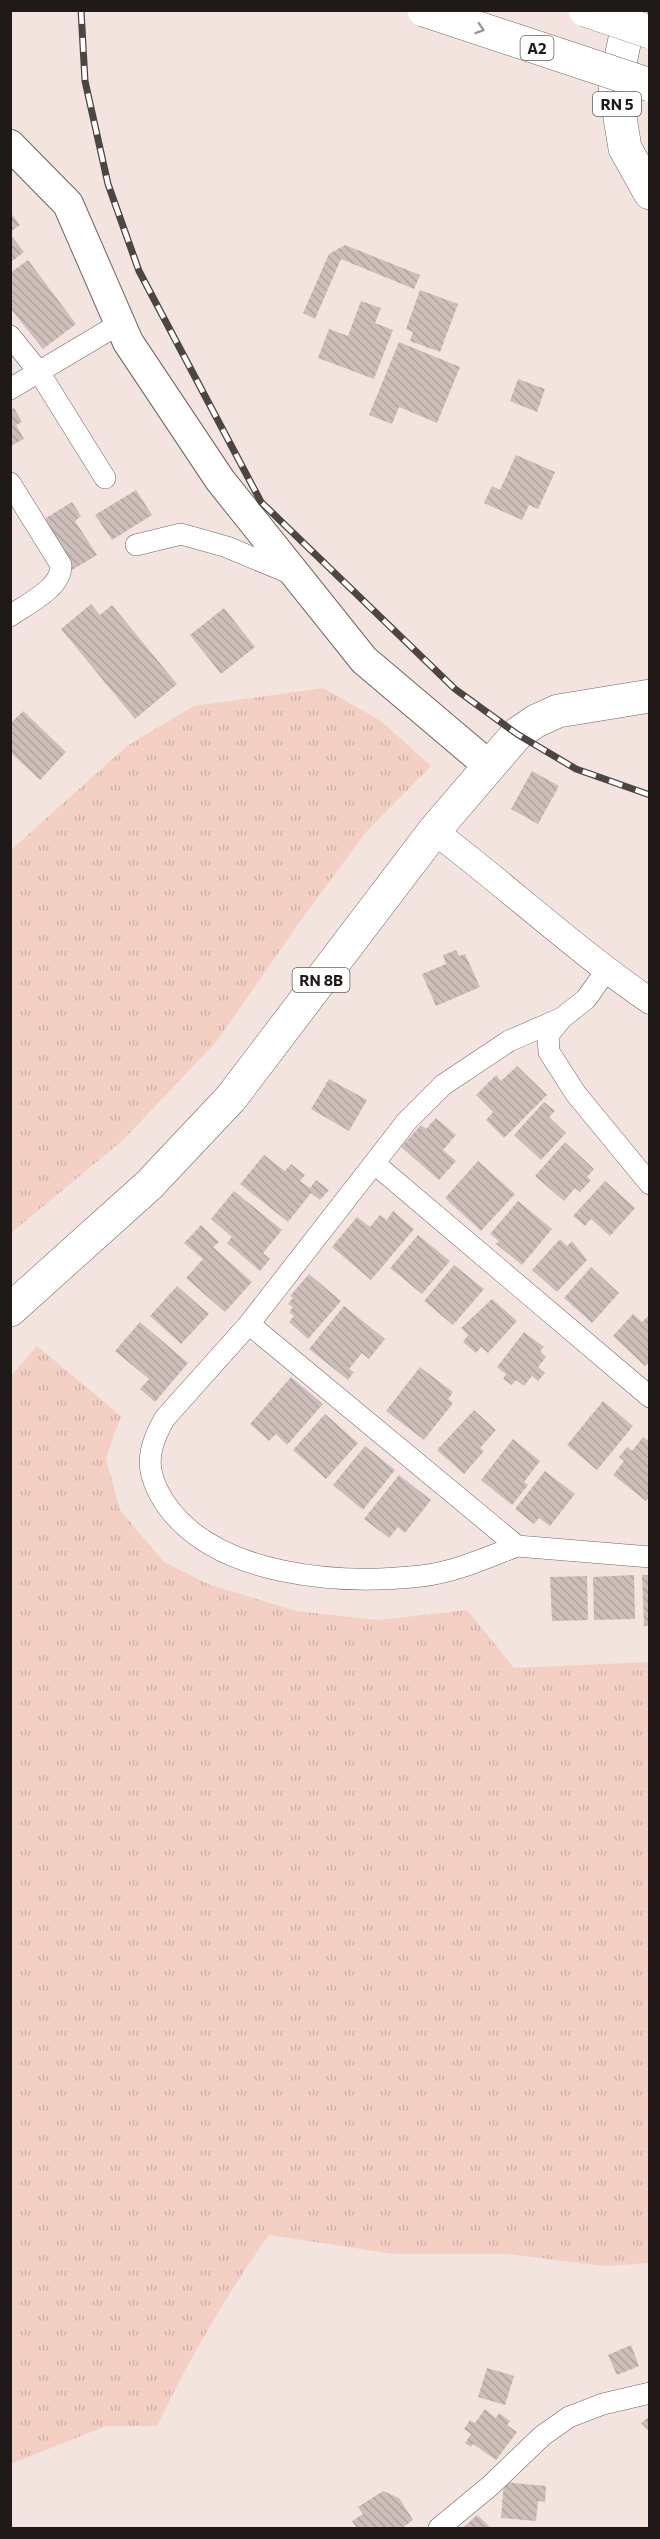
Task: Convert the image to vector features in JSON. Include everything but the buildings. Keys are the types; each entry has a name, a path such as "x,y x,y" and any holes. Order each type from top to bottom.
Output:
{"main road":[{"name":"A2","path":"424,10 650,85"},
{"path":"585,10 650,32"},
{"name":"RN 5","path":"631,10 615,87 625,148 650,193"},
{"path":"10,145 68,204 128,342 220,480 364,660 488,765"},
{"name":"RN 8B","path":"10,1311 149,1185 231,1098 434,831 488,765 517,734 536,721 579,706 650,696"}],"street":[{"path":"10,389 119,324"},
{"path":"10,336 39,372 105,478"},
{"path":"10,483 60,565 61,574 56,583 10,616"},
{"path":"136,545 182,534 227,547 293,574"},
{"path":"434,831 606,971 650,1000"},
{"path":"606,971 586,999 562,1018 548,1035 549,1052 576,1094 650,1184"},
{"path":"562,1018 509,1041 443,1085 407,1121 249,1324 165,1418 156,1433 149,1458 153,1485 177,1519 208,1544 238,1559 278,1569 336,1578 421,1576 464,1567 517,1546 650,1557"},
{"path":"375,1164 650,1397"},
{"path":"249,1324 517,1546"},
{"path":"439,2529 490,2486 542,2436 569,2417 603,2404 650,2393"}],"green space":[{"path":"323,688 381,721 431,766 366,832 217,1041 123,1140 11,1233 11,850 127,746 194,706"},
{"path":"37,1346 121,1416 106,1458 120,1510 164,1562 208,1584 296,1611 379,1620 467,1610 514,1668 649,1662 650,2263 604,2266 507,2254 394,2254 269,2235 209,2328 157,2426 106,2426 11,2464 10,1377"}],"railway":[{"path":"81,10 85,81 108,184 139,271 261,502 455,689 517,734 576,769 650,795"}]}
